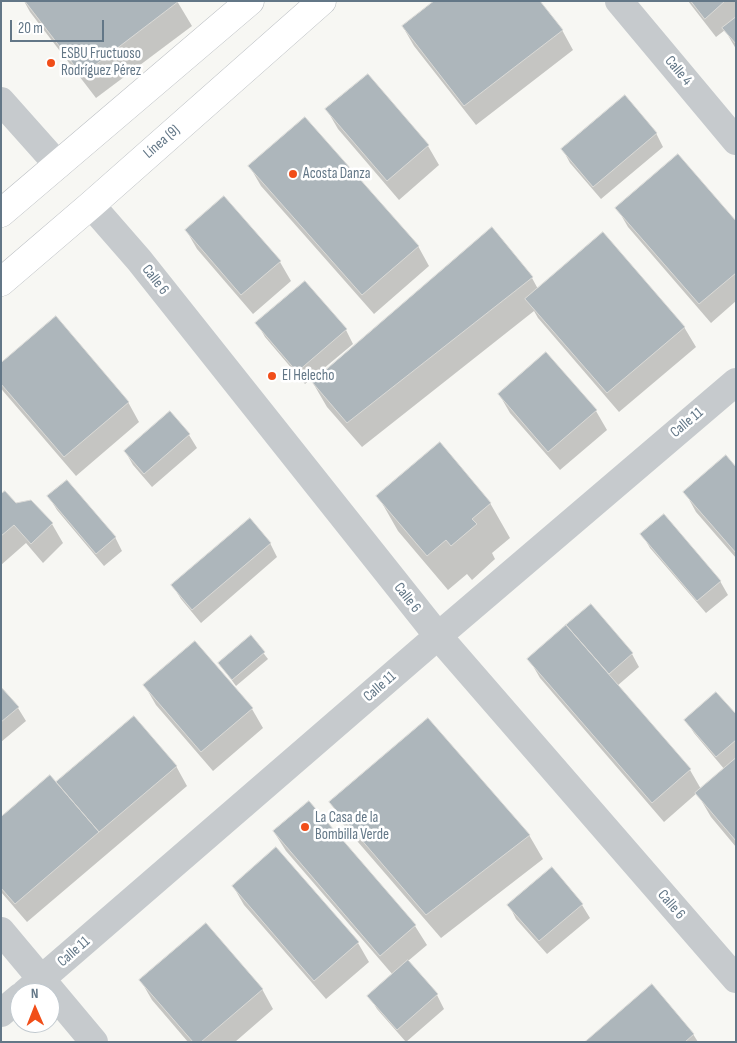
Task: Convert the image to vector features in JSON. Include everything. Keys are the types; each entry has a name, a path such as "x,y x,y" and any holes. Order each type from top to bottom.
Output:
{"main road":[{"path":"1,213 250,1"},
{"name":"Línea (9)","path":"1,282 322,1"}],"street":[{"name":"Calle 4","path":"619,1 736,141"},
{"path":"1,101 58,165"},
{"name":"Calle 6","path":"91,205 139,260 438,636 736,980"},
{"name":"Calle 11","path":"36,983 438,636 736,382"},
{"path":"1,931 31,983"},
{"path":"60,1011 94,1042"}],"building":[{"path":"25,1 179,1 82,75"},
{"path":"434,1 540,1 563,30 464,106 402,26"},
{"path":"691,1 725,1 705,19"},
{"path":"736,17 736,44 722,28"},
{"path":"368,74 429,145 387,181 325,109"},
{"path":"625,95 657,133 593,187 561,149"},
{"path":"305,117 419,246 362,295 248,166"},
{"path":"678,154 736,221 736,273 699,304 615,208"},
{"path":"224,196 281,261 241,295 185,230"},
{"path":"492,227 533,277 347,423 312,382"},
{"path":"603,232 685,327 607,393 525,299"},
{"path":"305,281 347,329 297,372 255,323"},
{"path":"56,316 129,402 64,457 1,384 1,363"},
{"path":"546,352 597,410 548,452 498,394"},
{"path":"170,411 190,434 144,474 124,451"},
{"path":"440,442 491,503 472,519 477,524 451,546 446,540 427,556 376,496"},
{"path":"726,455 736,467 736,553 683,492"},
{"path":"67,480 116,537 96,554 47,496"},
{"path":"5,491 16,503 31,500 53,523 31,544 14,525 1,536 1,494"},
{"path":"664,514 721,581 697,601 640,534"},
{"path":"250,518 271,543 192,610 171,585"},
{"path":"591,604 633,653 609,674 566,625"},
{"path":"566,625 691,769 652,803 527,659"},
{"path":"251,635 265,652 232,680 218,663"},
{"path":"195,641 253,708 201,752 143,685"},
{"path":"1,687 19,707 1,722"},
{"path":"716,692 736,714 736,740 716,757 684,720"},
{"path":"134,716 177,766 99,832 56,782"},
{"path":"428,718 530,835 426,915 329,802"},
{"path":"736,758 736,841 695,793"},
{"path":"50,775 99,832 15,904 1,888 1,817"},
{"path":"309,801 416,925 380,956 273,831"},
{"path":"276,847 359,942 314,981 232,886"},
{"path":"552,867 583,904 539,941 507,905"},
{"path":"206,923 263,989 201,1042 193,1042 139,980"},
{"path":"408,960 438,994 397,1030 367,996"},
{"path":"652,984 694,1034 685,1042 585,1042"}],"place":[{"name":"ESBU Fructuoso Rodríguez Pérez","path":"51,63"},
{"name":"Acosta Danza","path":"293,174"},
{"name":"El Helecho","path":"272,376"},
{"name":"La Casa de la Bombilla Verde","path":"305,827"}]}
